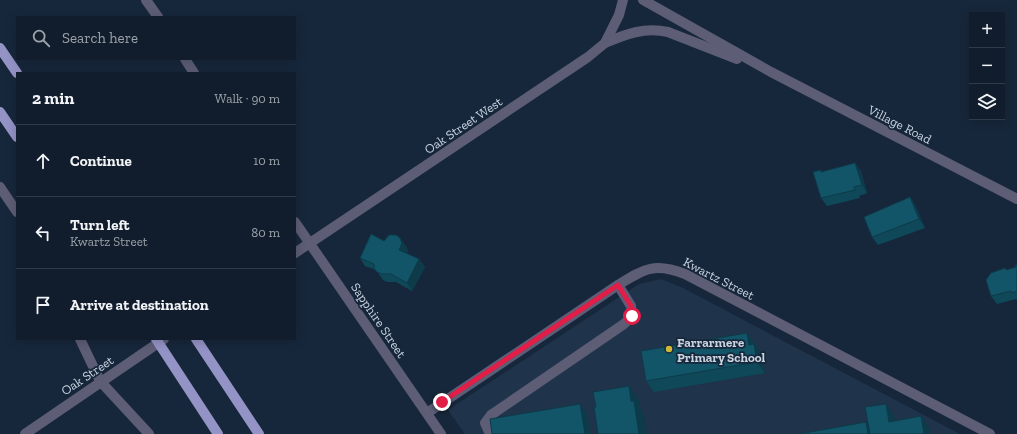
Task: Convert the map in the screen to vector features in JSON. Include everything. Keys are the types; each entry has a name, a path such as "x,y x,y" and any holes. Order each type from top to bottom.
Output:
{"main road":[{"path":"0,48 16,72"},
{"path":"0,112 16,136"},
{"path":"159,340 218,434"},
{"path":"197,340 259,434"}],"street":[{"path":"146,0 157,16"},
{"name":"Oak Street West","path":"296,252 588,56 605,43 619,15 623,0"},
{"name":"Village Road","path":"643,0 771,72 1017,199"},
{"name":"Village Road","path":"605,43 632,32 657,30 668,32 771,72"},
{"path":"186,60 193,72"},
{"path":"0,187 16,211"},
{"name":"Sapphire Street","path":"296,223 311,242 441,434"},
{"name":"Kwartz Street","path":"426,413 618,285 643,270 658,268 672,269 685,274 990,434"},
{"path":"490,434 485,423 490,415 624,324 632,316 631,306 618,285"},
{"path":"80,340 100,381 149,434"},
{"name":"Oak Street","path":"25,434 159,340"}],"shaded area":[{"name":"Farrarmere Primary School","path":"661,279 683,288 960,434 465,434 448,410 639,284"}],"building":[{"path":"855,163 862,185 854,187 855,190 821,198 813,172 821,170 821,172"},
{"path":"910,197 919,219 872,237 864,217"},
{"path":"371,234 384,241 389,235 396,235 400,238 402,243 399,250 419,259 407,283 391,274 382,274 377,272 374,268 374,264 360,258"},
{"path":"1015,265 1017,265 1017,291 991,296 986,280 991,273 1005,268 1006,270 1016,267"},
{"path":"747,333 749,345 754,344 757,362 646,381 641,351"},
{"path":"629,386 631,401 634,401 639,434 598,434 594,407 596,407 593,392"},
{"path":"580,404 585,434 492,434 490,419"},
{"path":"886,404 889,422 921,416 924,434 870,434 865,407"},
{"path":"866,422 868,434 799,434"}],"place":[{"name":"Farrarmere Primary School","path":"669,349"}],"route":[{"path":"442,402 618,285 631,306 632,316"}]}
